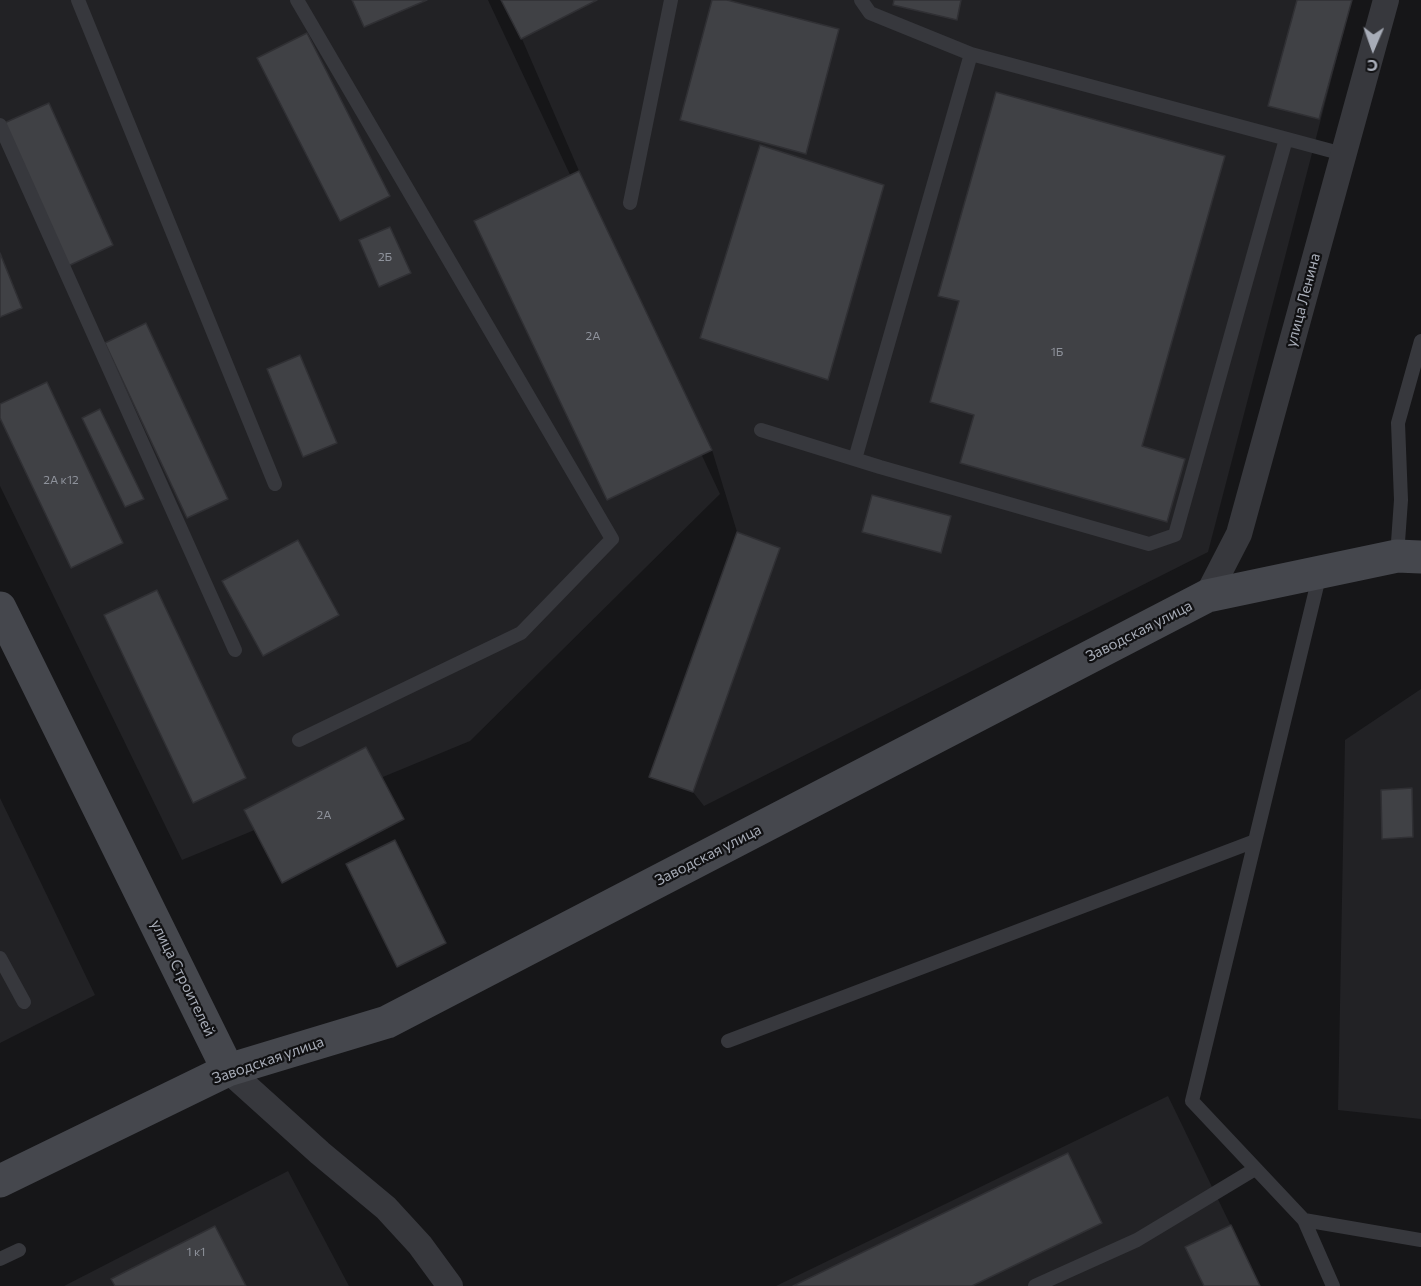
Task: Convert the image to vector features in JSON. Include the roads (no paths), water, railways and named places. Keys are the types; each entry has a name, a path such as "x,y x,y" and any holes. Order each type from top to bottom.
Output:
{"street":[{"name":"улица Ленина","path":"1207,596 1239,534 1386,0"},
{"name":"Заводская улица","path":"0,1181 228,1070 387,1022 1207,596 1320,572 1409,557"},
{"name":"улица Строителей","path":"0,608 228,1070 320,1153 386,1208 420,1245 450,1286"}],"lane":[{"path":"78,0 275,484"},
{"path":"297,0 612,540 520,633 298,740"},
{"path":"630,203 671,0"},
{"path":"861,0 870,13 970,54 1343,154"},
{"path":"855,459 970,54"},
{"path":"0,125 235,650"},
{"path":"761,430 1149,544 1175,535 1286,139"},
{"path":"1409,557 1401,500 1398,423 1421,341"},
{"path":"1320,572 1192,1101 1304,1220 1333,1286"},
{"path":"728,1041 1255,841"},
{"path":"0,958 24,1002"},
{"path":"1035,1286 1137,1240 1255,1169"},
{"path":"1304,1220 1421,1240"},
{"path":"0,1259 19,1250"}]}
